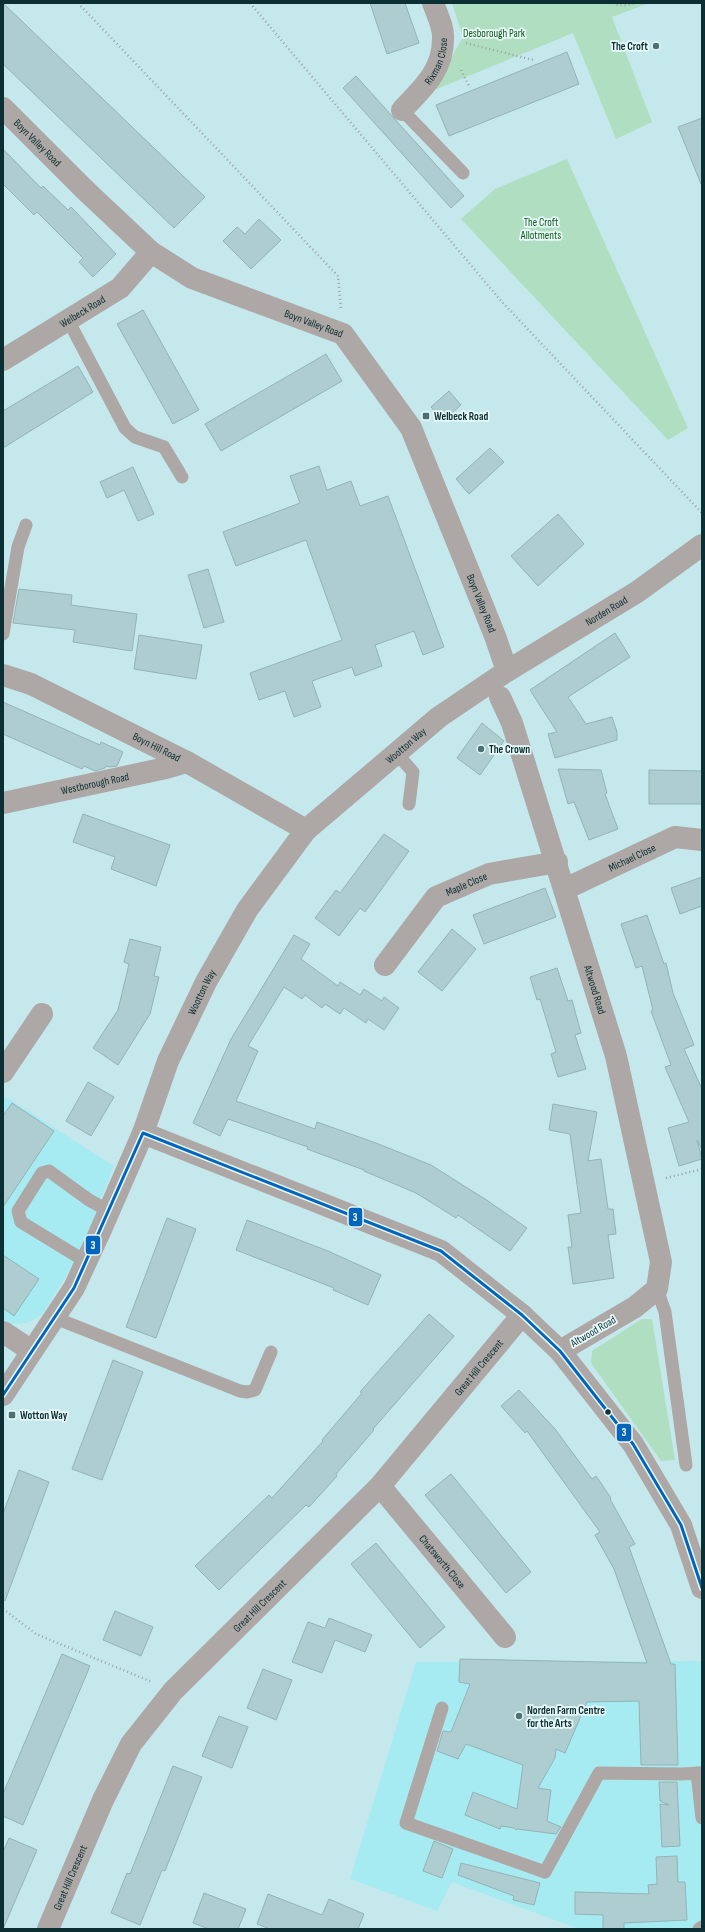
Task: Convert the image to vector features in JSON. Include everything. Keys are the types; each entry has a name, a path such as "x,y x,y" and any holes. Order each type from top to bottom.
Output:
{"street":[{"name":"Rixman Close","path":"402,110 432,79 441,55 444,38 433,3"},
{"name":"Boyn Valley Road","path":"3,108 84,189 151,252 192,278 343,334 411,428 495,636 507,671"},
{"name":"Welbeck Road","path":"3,360 120,288 151,252"},
{"name":"Norden Road","path":"507,671 637,592 702,545"},
{"name":"Wootton Way","path":"3,1395 74,1288 143,1133 168,1061 206,982 247,910 306,830 439,717 507,671"},
{"name":"Boyn Hill Road","path":"3,675 31,684 187,762 306,830"},
{"name":"Altwood Road","path":"500,697 512,723 557,862 616,1056 661,1262 657,1289 635,1307 560,1351 633,1444 680,1525 702,1588"},
{"name":"Westborough Road","path":"3,803 166,768 187,762"},
{"name":"Michael Close","path":"565,889 675,837 702,840"},
{"name":"Maple Close","path":"385,965 436,897 489,874 557,862"},
{"path":"3,1072 42,1014"},
{"path":"143,1133 441,1251 522,1315 560,1351"},
{"name":"Great Hill Crescent","path":"50,1928 102,1800 131,1744 173,1691 380,1486 522,1315"},
{"path":"3,1332 32,1351"},
{"name":"Chatsworth Close","path":"380,1486 505,1636"}],"lane":[{"path":"402,110 463,173"},
{"path":"68,320 125,428 135,437 164,447 182,477"},
{"path":"3,634 18,547 26,525"},
{"path":"397,754 414,772 409,804"},
{"path":"86,1261 22,1222 18,1211 42,1174 49,1171 89,1200 109,1211"},
{"name":"Altwood Road","path":"657,1289 665,1312 686,1465"},
{"path":"55,1318 240,1392 255,1390 271,1352"},
{"path":"442,1708 406,1823 545,1872 599,1772 700,1773 702,1818"}],"path":[{"path":"78,3 338,276 343,334"},
{"path":"250,3 502,302 702,513"},
{"path":"613,3 616,5 630,5 635,3"},
{"path":"444,38 533,60"},
{"path":"658,1180 702,1169"},
{"path":"3,1609 36,1634 173,1691"}],"shaded area":[{"path":"6,1097 114,1166 79,1255 42,1315 27,1323 10,1324 3,1319 3,1101"},
{"path":"702,1661 702,1929 579,1929 452,1882 437,1911 350,1879 416,1662"}],"green space":[{"name":"Desborough Park","path":"452,3 649,3 612,17 652,122 616,139 573,33 432,91 463,37"},
{"name":"The Croft Allotments","path":"567,159 688,428 668,440 461,219 495,189"},
{"path":"642,1319 652,1319 675,1460 661,1461 591,1363 592,1351"}],"building":[{"path":"3,3 205,197 174,228 3,64"},
{"path":"370,3 405,3 419,43 387,54"},
{"path":"567,52 579,84 449,136 436,105"},
{"path":"356,76 464,196 451,208 343,88"},
{"path":"702,118 702,184 701,184 678,127"},
{"path":"3,149 41,188 43,186 68,210 71,207 116,254 93,277 79,262 83,258 37,212 34,215 3,184"},
{"path":"259,219 281,240 251,269 223,241 237,227 245,234"},
{"path":"143,310 199,410 173,424 117,324"},
{"path":"326,354 342,381 221,451 205,424"},
{"path":"78,366 93,392 3,448 3,411"},
{"path":"449,391 461,405 443,421 431,407"},
{"path":"490,448 504,462 469,494 456,479"},
{"path":"319,466 327,490 351,481 360,506 388,496 444,647 423,655 414,631 375,645 382,666 355,676 352,667 312,681 321,707 294,717 285,691 259,700 250,673 342,640 306,540 236,566 223,532 300,503 290,476"},
{"path":"133,467 154,514 138,521 124,490 107,498 100,482"},
{"path":"558,514 584,544 538,586 511,556"},
{"path":"208,569 224,622 204,628 188,575"},
{"path":"19,589 72,595 71,605 137,614 132,651 73,642 75,630 13,623"},
{"path":"615,633 630,657 568,697 586,724 612,717 617,732 617,740 555,758 548,734 557,732 530,690"},
{"path":"139,635 202,645 196,679 134,669"},
{"path":"3,702 100,745 101,742 123,752 117,766 106,766 105,768 95,771 84,766 82,769 3,734"},
{"name":"The Crown","path":"482,723 504,741 480,775 457,758"},
{"path":"558,769 601,770 607,793 605,794 618,829 589,840 574,802 568,804"},
{"path":"649,770 702,771 702,804 649,804"},
{"path":"83,814 170,845 156,886 111,869 115,857 73,842"},
{"path":"384,834 409,851 365,912 360,908 339,936 315,918 336,890 340,893"},
{"path":"702,877 702,906 680,914 671,888"},
{"path":"545,888 556,917 484,944 473,915"},
{"path":"647,915 664,964 666,963 673,993 694,1045 684,1049 702,1089 702,1150 697,1140 702,1159 679,1166 668,1128 689,1122 665,1067 671,1065 651,1011 653,1010 642,966 636,968 621,924"},
{"path":"452,929 476,949 442,991 418,972"},
{"path":"294,935 310,944 301,959 338,986 340,982 360,995 364,989 382,1001 384,997 399,1008 384,1030 368,1019 366,1023 344,1008 340,1014 325,1004 322,1008 305,995 302,999 284,987 248,1046 258,1051 236,1101 315,1129 317,1122 431,1165 527,1228 510,1251 458,1215 456,1218 416,1193 364,1170 307,1149 308,1147 228,1119 220,1136 193,1123 231,1039"},
{"path":"130,939 161,947 154,976 159,977 150,1014 118,1065 93,1048 118,1010 129,964 124,962"},
{"path":"557,968 568,1001 572,1000 581,1033 575,1035 586,1069 558,1077 551,1054 556,1052 540,999 537,1000 530,977"},
{"path":"88,1082 114,1097 91,1136 66,1121"},
{"path":"12,1103 54,1131 3,1207 3,1116"},
{"path":"553,1104 597,1112 588,1161 601,1159 608,1209 613,1209 616,1234 608,1235 614,1278 573,1284 568,1247 572,1247 568,1215 581,1213 570,1134 549,1130"},
{"path":"167,1218 196,1229 156,1338 126,1327"},
{"path":"247,1220 328,1251 381,1275 368,1305 333,1290 334,1288 236,1250"},
{"path":"3,1255 39,1279 14,1316 3,1308"},
{"path":"429,1314 454,1336 373,1429 374,1430 336,1474 337,1476 309,1507 306,1505 219,1590 195,1566 269,1495 272,1498 323,1441 322,1440 362,1393 360,1392"},
{"path":"113,1360 143,1372 102,1480 72,1469"},
{"name":"Norden Farm Centre for the Arts","path":"519,1390 555,1429 592,1479 596,1476 611,1498 610,1499 635,1544 629,1547 671,1664 675,1664 678,1765 641,1765 639,1701 587,1702 565,1753 556,1749 555,1758 538,1788 551,1790 547,1821 561,1827 556,1834 516,1830 514,1828 501,1826 500,1829 465,1815 473,1792 517,1809 523,1765 466,1744 458,1759 437,1751 443,1731 451,1732 470,1684 459,1682 460,1659 647,1663 614,1569 595,1535 600,1532 527,1431 525,1433 501,1406"},
{"path":"19,1470 49,1482 5,1601 3,1600 3,1514"},
{"path":"451,1474 531,1572 506,1593 425,1495"},
{"path":"376,1543 445,1627 420,1648 351,1564"},
{"path":"115,1611 153,1627 141,1656 103,1640"},
{"path":"329,1618 372,1635 365,1652 335,1640 322,1673 292,1662 308,1622 325,1628"},
{"path":"62,1654 90,1666 23,1825 3,1816 3,1794"},
{"path":"263,1669 292,1680 276,1720 247,1708"},
{"path":"219,1716 248,1727 232,1768 202,1756"},
{"path":"173,1766 202,1777 165,1871 162,1870 140,1925 111,1913 127,1873 130,1874"},
{"path":"659,1782 677,1782 680,1846 662,1847 660,1804 669,1805 660,1801"},
{"path":"9,1838 37,1850 3,1929 3,1852"},
{"path":"434,1841 453,1849 442,1878 423,1871"},
{"path":"677,1856 678,1882 685,1882 687,1920 624,1923 624,1929 603,1929 603,1915 575,1914 575,1892 649,1894 648,1885 657,1884 656,1857"},
{"path":"461,1863 540,1883 534,1905 513,1900 514,1896 458,1875"},
{"path":"204,1893 246,1909 238,1929 209,1929 193,1923"},
{"path":"268,1894 322,1915 329,1899 364,1914 358,1929 270,1929 257,1924"}],"transit line":[{"name":"3","path":"3,1395 74,1288 143,1133 441,1251 522,1315 560,1351 633,1444 681,1525 702,1588"}],"place":[{"name":"The Croft","path":"656,46"},
{"name":"Welbeck Road","path":"426,416"},
{"name":"The Crown","path":"481,749"},
{"name":"Wotton Way","path":"12,1415"},
{"name":"Norden Farm Centre for the Arts","path":"519,1716"}]}
